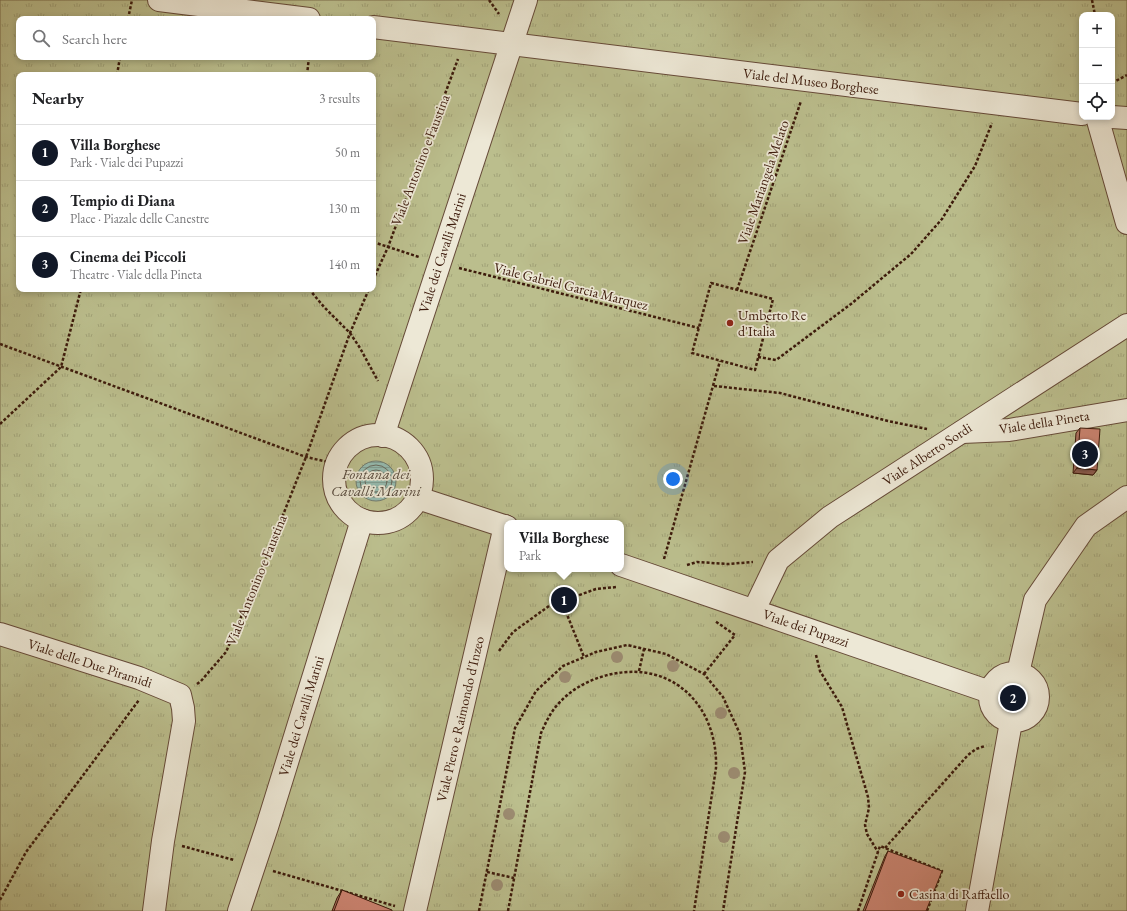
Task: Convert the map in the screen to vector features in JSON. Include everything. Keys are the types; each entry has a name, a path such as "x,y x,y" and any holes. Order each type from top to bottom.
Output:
{"street":[{"path":"159,0 285,16"},
{"name":"Viale dei Cavalli Marini","path":"383,436 523,9"},
{"path":"376,27 475,40"},
{"name":"Viale del Museo Borghese","path":"475,40 1079,114"},
{"path":"1115,117 1127,118"},
{"path":"1099,120 1127,223"},
{"name":"Viale Alberto Sordi","path":"754,610 778,560 830,517 1127,325"},
{"name":"Viale della Pineta","path":"962,432 1009,430 1127,410"},
{"path":"383,436 398,441 413,453 421,471 421,489 418,498 407,512 390,522 379,524 362,520 351,515 338,498 334,486 334,474 337,464 346,449 354,442 363,438 383,436"},
{"path":"1018,673 1035,600 1086,526 1127,497"},
{"path":"418,498 504,525"},
{"name":"Viale dei Cavalli Marini","path":"239,911 362,520"},
{"name":"Viale Piero e Raimondo d'Inzeo","path":"406,909 504,534"},
{"name":"Viale dei Pupazzi","path":"624,566 660,574 754,610 990,692"},
{"name":"Viale delle Due Piramidi","path":"0,634 139,678 180,695"},
{"path":"1018,673 1031,680 1036,686 1039,701 1032,714 1026,719 1018,722 1011,722 994,712 991,706 990,692 998,679 1004,675 1018,673"},
{"path":"154,911 163,841 184,721 180,695"},
{"path":"977,911 1011,722"}],"path":[{"path":"129,16 132,0"},
{"path":"1092,0 1094,12"},
{"name":"Viale Antonino e Faustina","path":"376,273 475,40"},
{"path":"118,72 120,60"},
{"path":"307,72 309,60"},
{"path":"1115,81 1127,75"},
{"name":"Viale Mariangela Melato","path":"737,290 808,81"},
{"path":"758,357 776,360 851,304 911,254 942,219 975,166 1000,104"},
{"name":"Viale Gabriel Garcia Marquez","path":"376,243 439,263 699,328"},
{"path":"711,283 737,290 773,299 755,370 692,353 711,283"},
{"path":"0,424 61,367 80,292"},
{"path":"312,292 324,307 350,332 392,406"},
{"name":"Viale Antonino e Faustina","path":"180,695 201,681 226,652 261,571 306,457 350,332 368,292"},
{"path":"0,344 306,457 337,464"},
{"path":"660,574 720,361"},
{"path":"714,386 780,393 923,428 962,432"},
{"path":"660,574 697,562 728,564 778,560"},
{"path":"496,654 513,632 549,606 596,589 622,587"},
{"path":"562,602 584,657"},
{"path":"704,674 735,635 711,618"},
{"path":"810,630 820,671 842,707 868,797 869,808 865,825 867,834 878,852"},
{"path":"479,911 514,728 536,691 564,666 596,652 627,645 666,654 704,674 723,697 740,734 745,772 723,911"},
{"path":"639,671 644,649"},
{"path":"508,911 541,733 551,713 560,702 585,683 600,676 626,671 639,671 662,676 687,692 702,710 710,725 714,738 717,753 716,768 694,911"},
{"path":"0,900 26,852 152,683"},
{"path":"885,848 968,755 976,749 986,746 997,744 1007,745"},
{"path":"163,841 406,909"},
{"path":"858,911 880,846 942,871 927,911"},
{"path":"487,872 514,878"}],"green space":[{"path":"0,0 1127,0 1127,911 0,911"}],"water":[{"name":"Fontana dei Cavalli Marini","path":"380,461 387,464 393,470 396,481 395,489 387,498 380,501 372,501 365,498 357,489 356,477 359,470 368,462"}],"building":[{"path":"1080,428 1100,429 1097,470 1077,468"},
{"path":"1013,691 1017,691 1019,692 1019,700 1013,701 1010,698 1010,694"},
{"name":"Casina di Raffaello","path":"888,851 942,871 926,911 865,911"},
{"path":"342,890 392,910 392,911 334,911"}],"place":[{"name":"Umberto Re d'Italia","path":"730,323"},
{"name":"Cinema dei Piccoli","path":"1085,454"},
{"name":"Villa Borghese","path":"564,600"},
{"name":"Tempio di Diana","path":"1013,698"},
{"name":"Casina di Raffaello","path":"901,894"}]}
